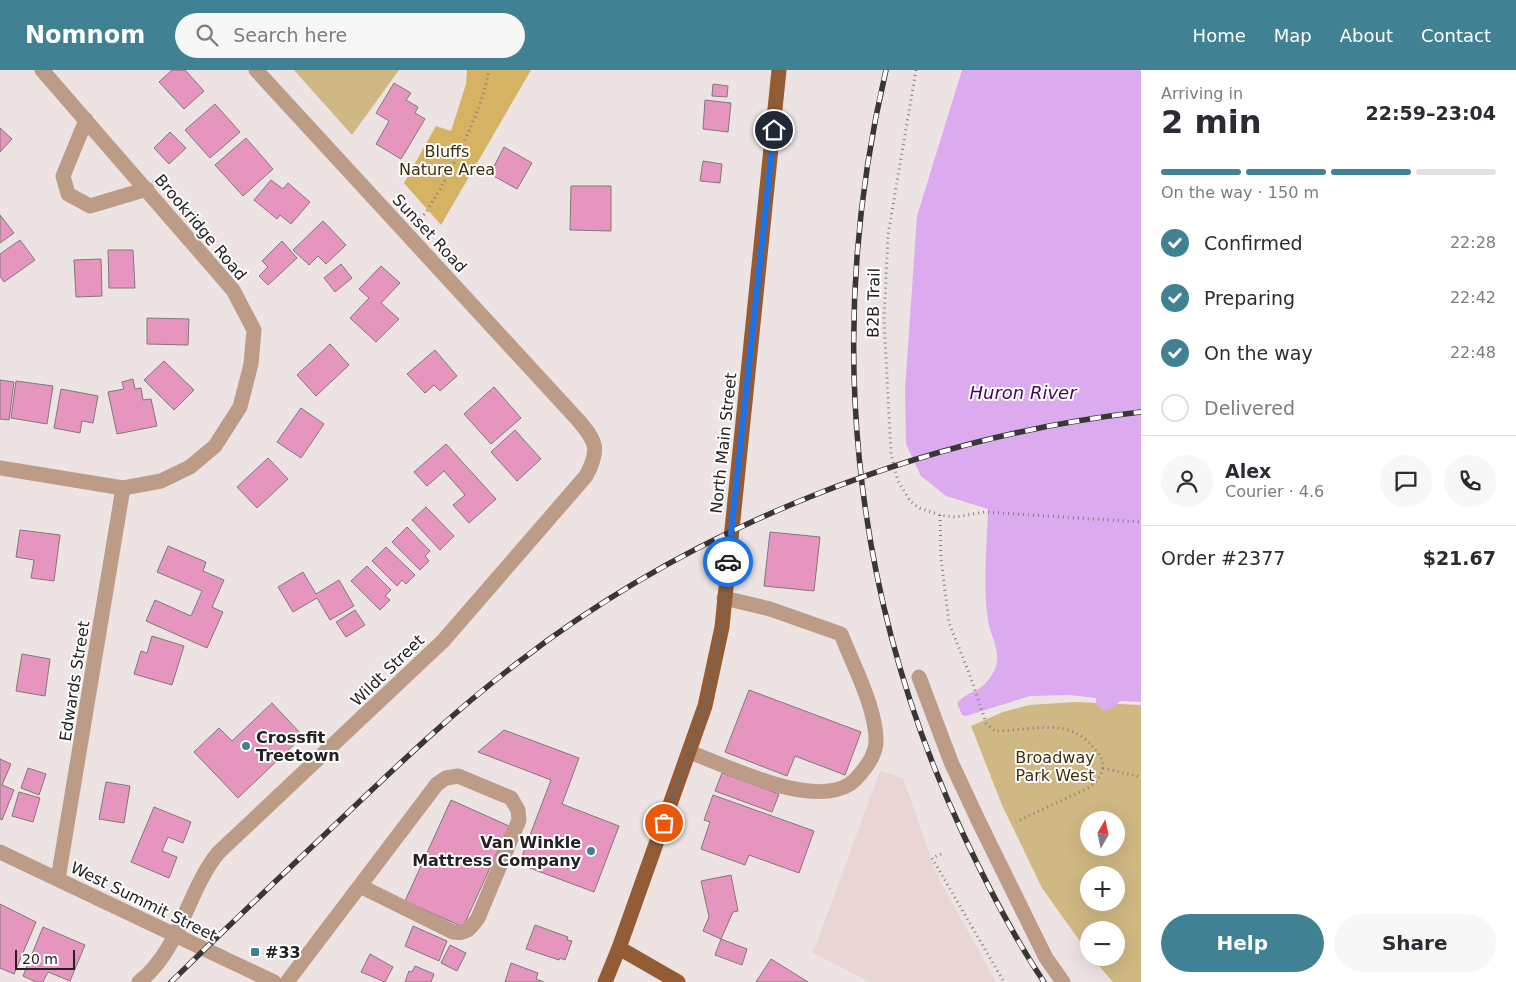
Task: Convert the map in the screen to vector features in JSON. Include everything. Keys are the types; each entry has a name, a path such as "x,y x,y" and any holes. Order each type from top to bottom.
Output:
{"main road":[{"name":"North Main Street","path":"605,982 619,948 705,706 722,628 780,70"},
{"path":"619,948 678,982"}],"street":[{"name":"Brookridge Road","path":"0,468 123,488 161,481 190,467 215,446 240,407 251,364 254,338 254,330 233,290 42,70"},
{"name":"Sunset Road","path":"265,73 408,236 578,420"},
{"path":"86,120 63,176 68,194 90,206 147,190"},
{"name":"Wildt Street","path":"175,936 187,914 201,878 218,853 443,641 586,476 594,461 596,448 591,435 578,420"},
{"name":"Edwards Street","path":"58,879 123,488"},
{"path":"689,752 795,790 825,792 851,784 864,770 873,755 876,743 872,715 841,634 770,609 724,598"},
{"path":"919,676 951,762 979,822 1046,958 1063,982"},
{"path":"287,982 436,784 446,778 458,776 511,798 518,810 519,820 478,918 470,930 462,933 453,932 360,886"},
{"name":"West Summit Street","path":"0,852 264,980"},
{"path":"139,982 160,961 175,936"}],"path":[{"path":"408,236 428,210 468,133 486,87 489,70"},
{"name":"B2B Trail","path":"916,70 888,235 884,319 888,414 891,454 898,481 914,505 940,515"},
{"path":"1016,822 1088,788 1098,781 1103,768 1101,758 1085,737 1074,731 1059,727 995,732 986,723 971,678 949,623 941,559 940,515 955,517 985,512 1141,522"},
{"path":"1103,768 1141,777"},
{"path":"941,854 932,858 1004,982"}],"shaded area":[{"path":"880,771 903,778 937,875 996,982 870,982 813,953"}],"green space":[{"path":"294,70 399,70 352,135"},
{"name":"Bluffs Nature Area","path":"467,70 531,70 441,225 404,183 436,126 451,131 466,84"},
{"name":"Broadway Park West","path":"1075,702 1141,705 1141,982 1113,982 1099,966 1125,966 1125,921 1080,921 1080,941 1042,888 1002,805 971,726 1003,712 1029,705"}],"water":[{"name":"Huron River","path":"962,70 1141,70 1141,702 1120,701 1113,708 1104,711 1096,704 1096,698 1070,695 1030,696 966,716 962,715 957,703 985,684 994,671 997,660 989,626 986,598 988,509 946,496 921,476 906,444 905,390 917,216"}],"building":[{"path":"172,70 185,70 204,91 184,109 159,82"},
{"path":"394,83 411,93 406,100 418,107 415,113 425,119 401,159 376,144 389,121 376,113"},
{"path":"713,84 728,86 727,97 712,96"},
{"path":"705,100 731,103 728,132 703,129"},
{"path":"215,104 240,132 210,158 185,130"},
{"path":"0,128 12,139 0,152"},
{"path":"170,132 186,148 169,164 154,148"},
{"path":"246,138 273,169 243,196 215,165"},
{"path":"504,147 532,163 517,189 490,174"},
{"path":"703,161 722,164 720,183 700,181"},
{"path":"271,180 283,189 288,183 310,202 291,224 280,215 277,219 254,200"},
{"path":"571,186 611,186 611,231 570,230"},
{"path":"0,215 14,233 0,243"},
{"path":"323,221 346,245 326,264 318,256 309,265 293,250"},
{"path":"20,240 35,260 4,282 0,276 0,254"},
{"path":"282,241 297,258 268,285 259,276 268,267 262,261"},
{"path":"108,250 133,250 135,288 109,288"},
{"path":"101,259 102,296 76,297 74,260"},
{"path":"341,264 352,278 335,292 324,278"},
{"path":"381,266 400,283 381,303 399,319 376,342 350,318 369,298 359,289"},
{"path":"147,318 189,319 188,345 147,344"},
{"path":"330,344 349,365 316,396 297,375"},
{"path":"435,350 457,376 440,391 434,385 425,393 407,374"},
{"path":"164,361 194,390 174,410 144,380"},
{"path":"133,379 135,389 141,388 143,400 151,399 157,426 117,434 108,392 124,389 122,382"},
{"path":"0,380 14,382 9,420 0,419"},
{"path":"16,381 53,386 47,424 11,418"},
{"path":"494,387 521,418 491,444 464,414"},
{"path":"61,389 98,396 93,423 82,421 80,433 54,428"},
{"path":"301,408 324,424 301,458 277,442"},
{"path":"515,430 541,459 517,481 491,452"},
{"path":"446,444 496,499 469,523 453,505 465,495 444,471 427,486 414,472"},
{"path":"268,458 288,479 257,508 237,487"},
{"path":"426,507 454,536 440,550 412,520"},
{"path":"407,527 430,551 425,556 429,561 420,570 392,542"},
{"path":"20,530 60,535 54,581 31,578 34,560 16,557"},
{"path":"770,532 820,537 814,591 764,586"},
{"path":"168,546 206,562 203,571 224,580 212,607 223,612 207,648 146,621 155,600 191,616 202,591 157,572"},
{"path":"386,547 415,575 406,584 402,580 397,586 372,561"},
{"path":"367,566 391,590 385,596 390,600 380,610 351,581"},
{"path":"303,572 316,594 339,580 354,606 330,620 317,598 293,612 278,587"},
{"path":"355,610 365,625 346,637 336,622"},
{"path":"152,636 184,646 172,685 134,674 141,651 147,653"},
{"path":"22,654 50,659 45,696 16,691"},
{"path":"749,690 861,732 845,775 795,756 787,776 725,752"},
{"name":"Crossfit Treetown","path":"272,703 303,736 238,798 194,752 219,728 232,741"},
{"path":"504,730 579,758 562,804 619,826 594,892 519,864 551,780 478,752"},
{"path":"0,759 11,764 2,785 14,790 2,820 0,819"},
{"path":"28,768 46,774 39,795 21,788"},
{"path":"722,773 779,794 772,812 715,791"},
{"path":"106,782 130,786 124,823 99,819"},
{"path":"19,792 40,798 33,822 12,816"},
{"path":"713,795 814,831 799,873 749,855 745,865 701,849 710,822 704,820"},
{"path":"451,800 509,826 463,927 405,901"},
{"path":"154,807 191,822 183,843 168,837 162,851 177,857 169,878 131,862"},
{"path":"731,875 738,911 733,912 721,939 703,931 709,917 701,881"},
{"path":"0,904 36,922 14,974 0,968"},
{"path":"535,925 568,937 567,940 572,941 565,960 560,958 559,960 526,949"},
{"path":"413,926 447,941 439,961 405,946"},
{"path":"43,927 85,945 70,981 48,972 43,982 36,982 23,976"},
{"path":"721,939 747,949 742,965 715,955"},
{"path":"450,945 466,953 457,971 441,963"},
{"path":"370,954 393,967 385,982 361,972"},
{"path":"771,959 808,982 756,982"},
{"path":"511,963 538,973 536,979 544,982 505,982"},
{"path":"415,966 434,974 431,982 405,982 409,971 412,972"}],"railway":[{"path":"886,70 867,168 856,265 854,363 859,460 873,556 895,651 925,744 982,874 1011,929 1044,982"},
{"path":"171,982 382,780 472,699 520,661 588,613 660,569 736,529 814,495 894,466 976,442 1059,424 1141,412"}],"way so far":[{"path":"664,823 705,706 722,628 728,562"}],"place":[{"name":"Crossfit Treetown","path":"246,746"},
{"name":"Van Winkle Mattress Company","path":"591,851"},
{"name":"#33","path":"255,952"}],"route":[{"path":"728,562 774,130"}]}
